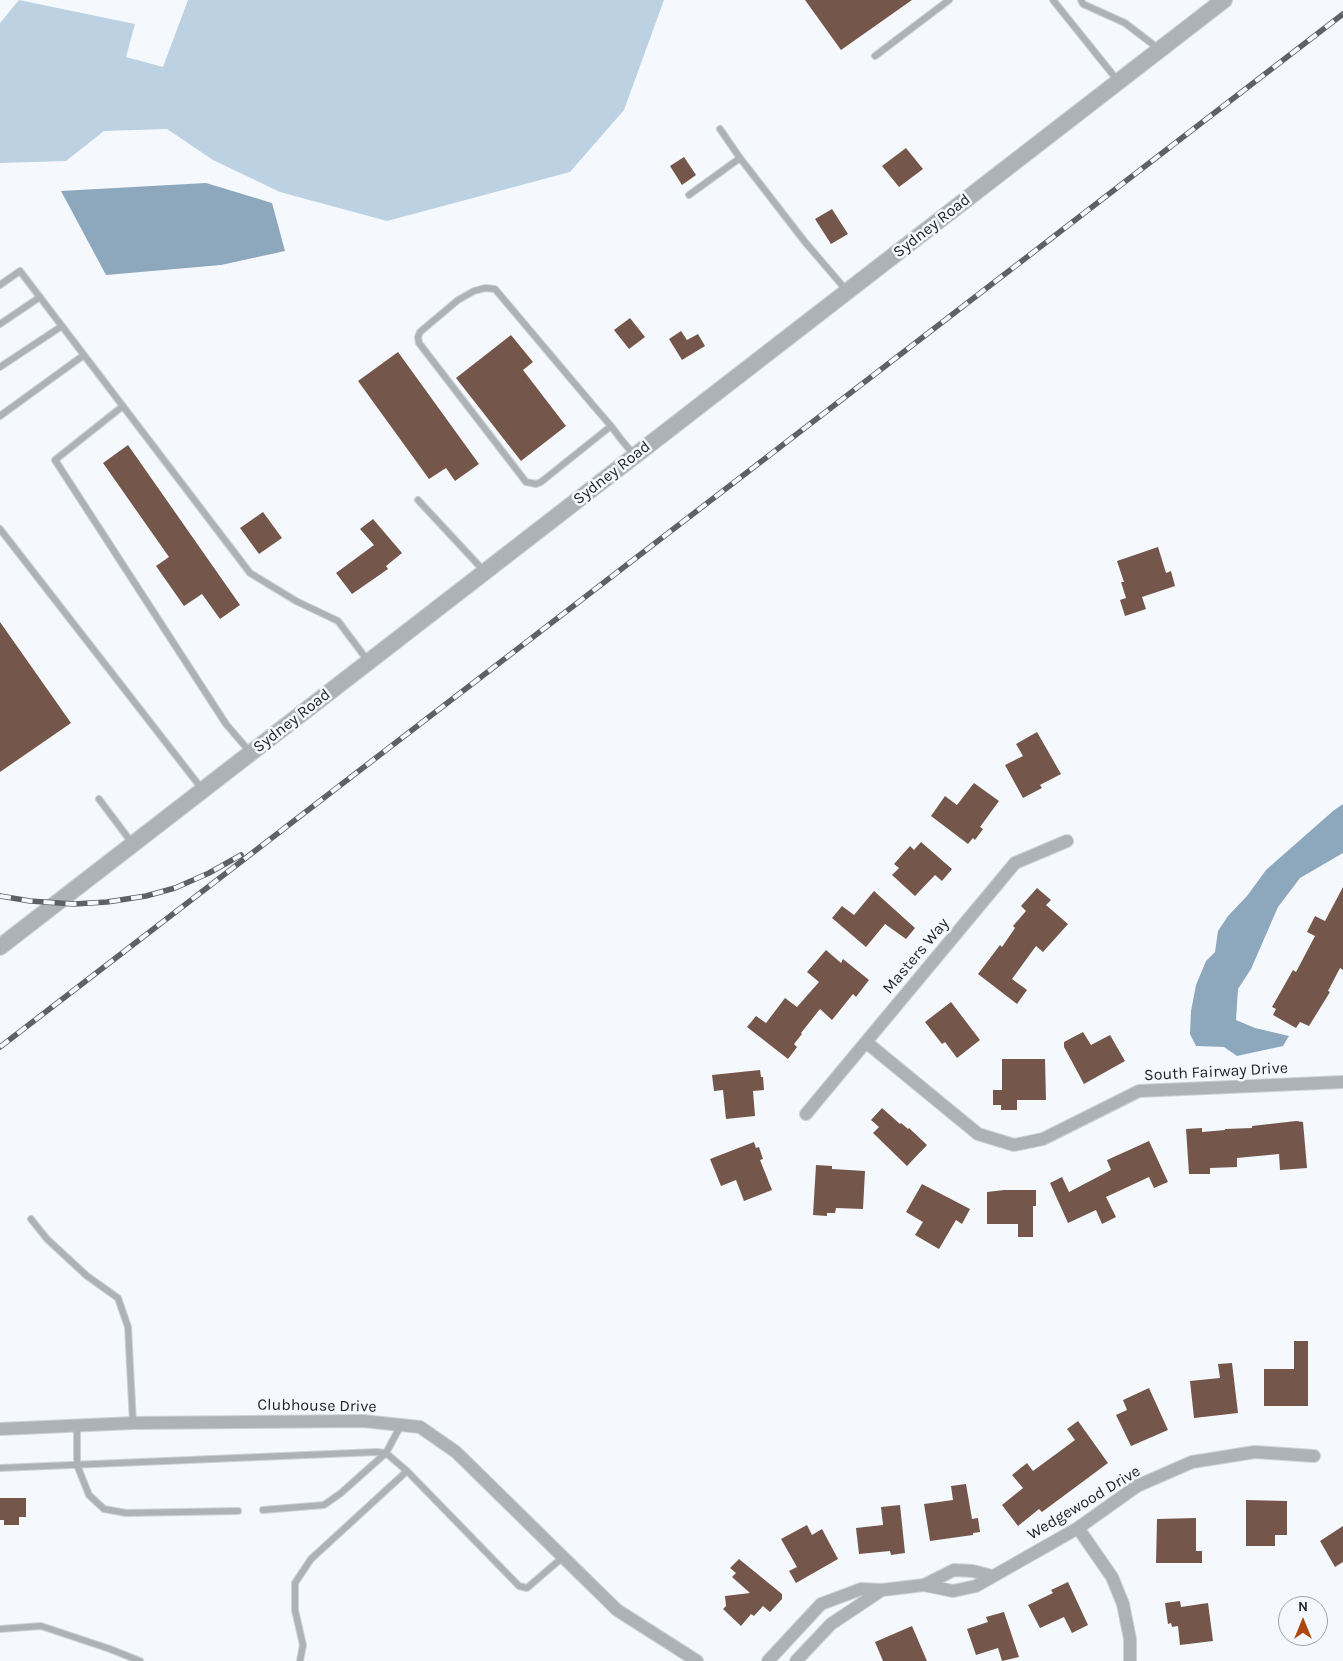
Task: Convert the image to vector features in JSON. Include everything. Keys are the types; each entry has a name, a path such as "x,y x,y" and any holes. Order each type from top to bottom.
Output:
{"street":[{"name":"Sydney Road","path":"0,947 1224,0"},
{"name":"Masters Way","path":"806,1114 1015,863 1067,841"},
{"name":"South Fairway Drive","path":"866,1042 978,1134 1014,1144 1043,1139 1139,1091 1343,1082"},
{"name":"Clubhouse Drive","path":"0,1429 133,1423 363,1421 420,1428 456,1452 617,1610 697,1661"},
{"name":"Wedgewood Drive","path":"768,1661 821,1604 861,1589 882,1590 924,1585 953,1591 976,1586 1078,1528 1137,1486 1192,1462 1254,1452 1314,1456"},
{"path":"1078,1528 1112,1577 1123,1604 1130,1639 1130,1661"},
{"name":"Wedgewood Drive","path":"924,1585 954,1570 973,1571 992,1576"},
{"name":"Wedgewood Drive","path":"796,1661 831,1624 882,1590"}],"lane":[{"path":"875,56 949,0"},
{"path":"1053,0 1118,82"},
{"path":"1081,0 1083,4 1125,23 1160,50"},
{"path":"720,129 805,242 847,292"},
{"path":"688,196 740,158"},
{"path":"0,284 20,271 250,574 296,601 338,622 369,662"},
{"path":"610,426 541,482 536,484 526,482 419,343 418,337 420,332 458,300 474,291 485,288 495,289 610,426 634,456"},
{"path":"0,324 40,298"},
{"path":"0,367 62,326"},
{"path":"0,416 84,355"},
{"path":"122,406 55,460 226,724 250,753"},
{"path":"418,500 485,572"},
{"path":"0,529 203,790"},
{"path":"99,800 133,844"},
{"path":"31,1219 47,1239 87,1276 118,1298 128,1327 133,1423"},
{"path":"263,1510 324,1505 341,1493 386,1454 401,1425"},
{"path":"78,1426 77,1465 89,1495 104,1509 126,1513 238,1511"},
{"path":"0,1468 376,1452 386,1454 407,1471 519,1586 528,1588 563,1557"},
{"path":"300,1661 303,1645 295,1610 294,1583 311,1559 407,1471"},
{"path":"0,1629 40,1626 140,1661"}],"shaded area":[{"path":"19,0 135,24 126,57 163,67 188,0 664,0 624,110 570,172 387,221 280,192 213,160 167,129 104,131 66,161 0,163 0,23"},
{"path":"206,183 272,203 285,251 221,265 106,275 61,191"},
{"path":"1343,804 1343,853 1300,878 1278,907 1251,969 1238,989 1236,1020 1255,1028 1289,1036 1283,1046 1237,1056 1224,1047 1196,1046 1190,1034 1191,1011 1196,985 1206,961 1215,952 1218,931 1266,870"}],"building":[{"path":"805,0 912,0 841,50"},
{"path":"906,148 923,169 899,187 882,166"},
{"path":"684,157 696,175 682,185 670,166"},
{"path":"832,209 848,234 831,244 815,219"},
{"path":"630,318 645,337 629,349 614,330"},
{"path":"681,331 687,340 698,334 705,346 682,360 669,339"},
{"path":"511,335 533,362 523,370 566,426 521,461 456,378"},
{"path":"398,352 479,464 455,481 446,468 429,479 358,381"},
{"path":"128,445 240,605 220,619 202,594 184,606 156,566 169,557 103,463"},
{"path":"263,512 282,538 259,554 240,528"},
{"path":"373,519 402,553 386,566 388,569 352,594 336,573 374,545 360,529"},
{"path":"1158,547 1166,573 1171,571 1175,586 1142,597 1146,609 1125,616 1120,600 1126,598 1121,582 1124,582 1117,561"},
{"path":"0,622 71,723 0,772"},
{"path":"1037,732 1061,774 1040,785 1042,788 1023,798 1005,765 1023,756 1016,744"},
{"path":"974,783 999,801 980,827 983,829 975,840 973,838 968,844 931,816 945,796 957,805"},
{"path":"921,842 952,869 942,881 935,875 915,896 892,875 899,868 894,864 910,846 914,850"},
{"path":"1343,887 1343,970 1340,968 1328,991 1330,992 1309,1026 1300,1022 1296,1028 1273,1015 1276,1009 1272,1007 1293,970 1296,972 1315,936 1307,932 1315,916 1325,921"},
{"path":"1037,888 1051,900 1046,905 1068,924 1043,952 1036,946 1012,979 1027,990 1017,1004 978,974 1000,945 1002,947 1015,928 1013,926 1026,911 1021,906"},
{"path":"874,891 915,928 906,939 885,924 866,947 832,918 842,906 854,915"},
{"path":"826,950 841,963 843,959 869,980 856,997 853,994 832,1020 820,1009 801,1033 794,1044 797,1047 788,1059 747,1027 756,1016 766,1023 785,998 797,1007 819,982 807,972"},
{"path":"951,1002 980,1040 957,1058 945,1042 942,1044 925,1022"},
{"path":"1083,1032 1091,1045 1110,1035 1125,1061 1084,1084 1064,1047 1064,1042"},
{"path":"1002,1059 1045,1059 1046,1100 1017,1100 1017,1110 1001,1110 1001,1105 993,1105 993,1090 1002,1090"},
{"path":"760,1070 761,1077 763,1077 764,1090 753,1091 755,1116 726,1119 723,1090 714,1091 712,1075"},
{"path":"882,1108 900,1124 909,1128 927,1145 907,1166 873,1133 879,1127 871,1120"},
{"path":"1296,1121 1303,1122 1307,1168 1280,1170 1279,1154 1237,1158 1237,1167 1210,1168 1210,1174 1189,1174 1186,1129 1202,1128 1202,1132 1252,1128 1252,1126"},
{"path":"1149,1141 1168,1182 1154,1188 1149,1177 1106,1197 1116,1217 1102,1224 1096,1210 1068,1223 1050,1183 1062,1177 1069,1192 1111,1170 1107,1160"},
{"path":"754,1142 756,1148 759,1147 763,1159 760,1160 772,1190 744,1201 736,1180 721,1186 710,1159"},
{"path":"816,1165 832,1166 832,1169 865,1171 863,1209 836,1208 835,1213 827,1213 827,1216 813,1215"},
{"path":"922,1184 970,1209 962,1224 956,1220 939,1249 915,1235 923,1222 906,1212"},
{"path":"1036,1190 1036,1206 1033,1206 1033,1237 1018,1237 1018,1224 987,1224 987,1192"},
{"path":"1294,1341 1308,1341 1308,1406 1264,1406 1264,1369 1294,1369"},
{"path":"1232,1363 1238,1413 1194,1418 1190,1381 1220,1378 1218,1364"},
{"path":"1149,1388 1168,1430 1131,1446 1116,1415 1127,1410 1123,1400"},
{"path":"1078,1421 1108,1463 1042,1512 1039,1509 1018,1526 1002,1505 1023,1488 1012,1475 1027,1463 1033,1471 1075,1440 1067,1429"},
{"path":"966,1484 972,1519 978,1518 980,1532 973,1533 973,1535 930,1541 924,1504 953,1500 951,1486"},
{"path":"0,1498 26,1498 26,1517 19,1517 19,1525 4,1525 4,1520 0,1520"},
{"path":"1246,1500 1287,1501 1287,1535 1275,1535 1275,1546 1246,1546"},
{"path":"900,1505 905,1553 891,1555 890,1551 859,1554 856,1528 883,1525 881,1507"},
{"path":"1196,1518 1196,1551 1202,1551 1202,1563 1156,1563 1157,1519"},
{"path":"807,1525 812,1535 822,1529 838,1559 796,1583 789,1571 797,1567 781,1539"},
{"path":"1343,1526 1343,1562 1335,1567 1320,1541"},
{"path":"739,1559 782,1594 782,1599 770,1612 763,1606 754,1616 751,1614 741,1626 723,1609 726,1606 725,1596 750,1593 732,1577 736,1573 730,1568"},
{"path":"1068,1582 1088,1625 1072,1633 1064,1617 1040,1628 1028,1605 1053,1593 1051,1590"},
{"path":"1180,1601 1181,1607 1208,1603 1213,1641 1180,1645 1178,1626 1172,1627 1171,1623 1168,1624 1165,1603"},
{"path":"1004,1612 1019,1657 1002,1661 998,1648 976,1655 967,1629 988,1622 986,1617"},
{"path":"912,1626 927,1661 883,1661 875,1642"}],"railway":[{"path":"0,1047 1343,14"},
{"path":"0,896 30,901 74,904 107,902 146,896 175,888 209,873 241,855"}]}
